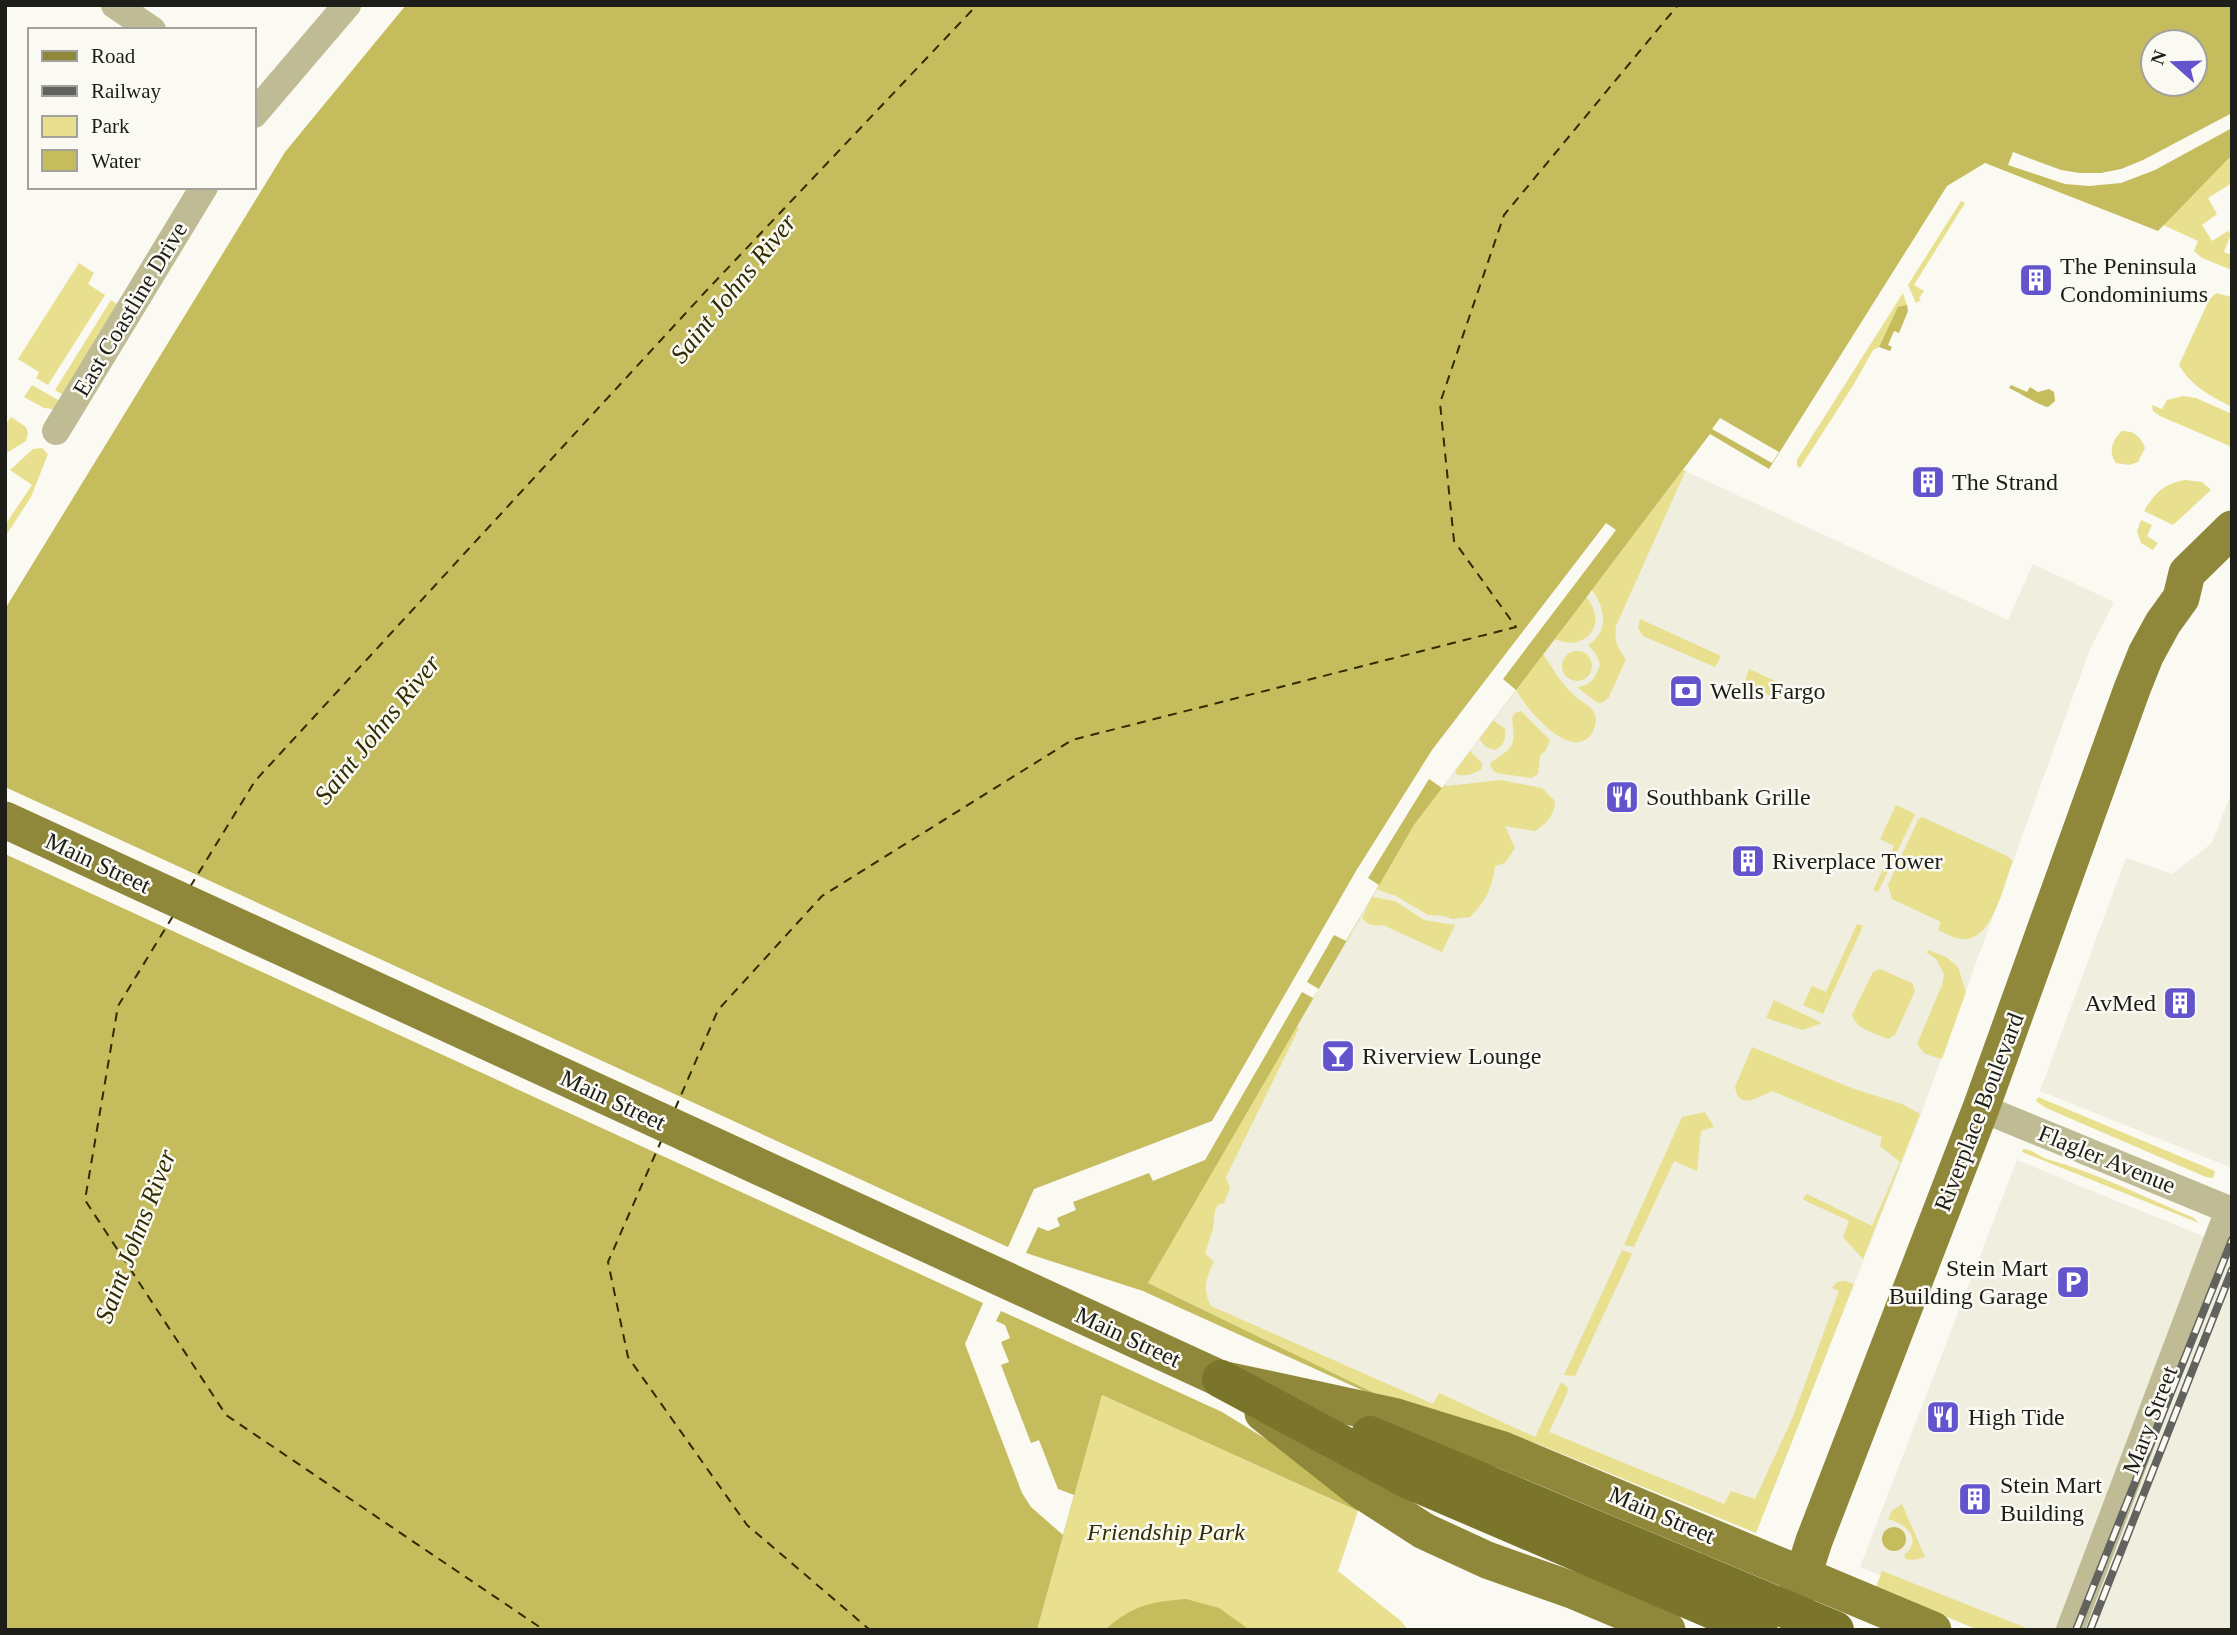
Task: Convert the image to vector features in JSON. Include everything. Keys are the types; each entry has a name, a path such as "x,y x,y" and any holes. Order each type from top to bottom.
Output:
{"highway":[{"path":"1221,1379 1684,1600 1759,1630"},
{"path":"1684,1600 1835,1630"}],"main road":[{"name":"Riverplace Boulevard","path":"1785,1630 1814,1541 1981,1108 2146,654 2181,598 2187,573 2232,529"},
{"name":"Riverplace Boulevard","path":"2181,598 2200,593 2232,561"},
{"name":"Main Street","path":"5,820 1396,1461 1523,1457 1933,1630"},
{"name":"Main Street","path":"1396,1461 1424,1531 1472,1554 1572,1590 1684,1600"}],"street":[{"path":"115,5 149,28"},
{"path":"257,105 347,5"},
{"name":"East Coastline Drive","path":"56,431 203,189"},
{"name":"Flagler Avenue","path":"1981,1108 2231,1210"},
{"name":"Mary Street","path":"2070,1630 2231,1210"}],"shaded area":[{"path":"1683,470 2008,620 2033,564 2114,602 2090,649 1920,1117 1756,1533 1538,1444 1420,1409 1148,1283 1414,825"},
{"path":"2232,791 2232,1168 2040,1091 2126,858 2172,874 2212,843"},
{"path":"2017,1160 2232,1248 2232,1630 2011,1630 1860,1567"}],"green space":[{"path":"2232,155 2232,183 2208,198 2217,214 2202,225 2212,241 2228,231 2231,234 2224,252 2232,255 2232,270 2202,258 2194,251 2198,241 2163,225"},
{"path":"1961,201 1965,203 1914,285 1924,291 1919,298 1921,300 1916,303 1908,285"},
{"path":"79,263 94,273 88,284 105,295 48,385 36,378 39,372 18,359"},
{"path":"1903,293 1907,305 1898,308 1879,347 1873,350 1800,468 1797,466 1797,460"},
{"path":"2216,293 2232,297 2232,407 2195,385 2179,365 2209,300"},
{"path":"111,300 119,305 63,395 55,390"},
{"path":"32,385 60,401 53,409 44,408 24,397"},
{"path":"2183,396 2196,398 2232,414 2232,447 2153,411 2152,405 2162,409 2167,400"},
{"path":"11,417 26,427 28,433 26,441 5,454 5,425"},
{"path":"2122,431 2134,433 2143,444 2145,448 2138,462 2129,465 2116,463 2112,446"},
{"path":"42,448 48,454 31,497 5,537 5,525 32,485 10,470 33,449"},
{"path":"1683,470 1686,471 1616,626 1617,644 1626,659 1609,697 1598,703 1577,687 1592,680 1600,664 1588,645 1600,633 1603,619 1600,604 1592,590"},
{"path":"2185,480 2202,482 2211,490 2173,525 2144,511 2160,490"},
{"path":"2141,520 2152,525 2147,536 2158,543 2153,550 2141,543 2137,531"},
{"path":"1586,597 1593,607 1595,617 1591,633 1576,642 1555,639"},
{"path":"1640,619 1721,656 1715,667 1643,636 1638,628"},
{"path":"1577,651 1588,655 1592,666 1588,677 1577,681 1566,677 1562,666 1566,655"},
{"path":"1543,654 1566,687 1594,712 1596,721 1593,732 1581,742 1570,741 1548,728 1528,708 1516,690"},
{"path":"1749,669 1786,686 1780,700 1744,683"},
{"path":"1521,711 1550,740 1540,756 1538,774 1531,778 1496,773 1490,766 1491,762 1512,744 1512,718 1515,713"},
{"path":"1493,720 1505,729 1504,742 1495,750 1486,747 1479,739"},
{"path":"1470,751 1482,763 1482,768 1470,774 1456,774 1455,771"},
{"path":"1500,780 1542,788 1555,801 1553,811 1549,819 1535,831 1505,826 1515,848 1505,863 1495,866 1487,894 1470,917 1452,919 1428,915 1396,896 1376,889 1414,825 1444,784 1447,786"},
{"path":"1896,805 1915,814 1878,892 1873,890 1894,846 1880,839"},
{"path":"1922,817 2013,861 1990,921 1973,937 1960,939 1947,935 1938,930 1941,922 1892,899 1888,885 1918,820"},
{"path":"1372,897 1395,901 1424,920 1455,925 1442,952 1383,925 1374,926 1367,922 1362,918"},
{"path":"1857,924 1863,926 1823,1014 1803,1005 1812,986 1826,992"},
{"path":"1928,950 1946,957 1958,967 1966,992 1942,1059 1925,1054 1917,1044 1944,974 1936,959 1927,953"},
{"path":"1880,969 1912,983 1915,991 1895,1035 1888,1039 1862,1028 1852,1015 1873,972"},
{"path":"1774,1000 1822,1023 1803,1030 1766,1018"},
{"path":"1296,1027 1299,1028 1226,1177 1230,1188 1224,1203 1218,1205 1215,1210 1213,1229 1205,1253 1214,1262 1206,1284 1211,1306 1433,1404 1439,1393 1535,1437 1561,1382 1568,1391 1549,1432 1724,1504 1731,1491 1755,1499 1792,1419 1839,1291 1832,1288 1837,1282 1854,1284 1756,1533 1538,1444 1401,1406 1148,1283"},
{"path":"1752,1047 1854,1089 1902,1104 1920,1114 1863,1259 1843,1237 1849,1221 1803,1198 1807,1194 1872,1226 1900,1162 1880,1146 1882,1137 1772,1091 1755,1099 1740,1099 1735,1087"},
{"path":"2038,1097 2215,1171 2213,1178 2046,1108 2036,1101"},
{"path":"1705,1112 1714,1127 1701,1131 1697,1171 1674,1161 1634,1247 1624,1245 1682,1117"},
{"path":"2023,1149 2121,1186 2194,1218 2199,1223 2022,1152"},
{"path":"1622,1250 1632,1254 1575,1376 1564,1375"},
{"name":"Friendship Park","path":"1102,1395 1358,1511 1338,1571 1401,1621 1408,1630 1037,1630"},
{"path":"1902,1504 1925,1557 1906,1559 1904,1555 1912,1543 1910,1532 1888,1519 1892,1511"},
{"path":"1882,1571 2029,1629 1978,1630 1876,1587"}],"water":[{"name":"Saint Johns River","path":"406,5 2232,5 2232,155 2158,231 1985,163 1947,186 1769,469 1710,434 1414,825 1148,1283 1401,1406 1358,1511 1102,1395 1037,1630 5,1630 5,609 285,152"},
{"path":"1907,305 1908,311 1899,333 1894,331 1888,345 1892,347 1890,351 1879,347 1898,307"},
{"path":"2011,385 2027,392 2030,387 2038,392 2049,389 2054,392 2055,401 2048,407 2044,406 2009,388"},
{"path":"1894,1527 1903,1530 1906,1539 1903,1548 1894,1551 1885,1548 1882,1539 1885,1530"},
{"path":"1186,1599 1219,1608 1250,1630 1105,1630 1124,1615 1142,1606"}],"pier":[{"path":"2232,113 2232,128 2155,170 2121,183 2089,186 2065,184 2008,165 2013,152 2061,170 2080,173 2121,169"},
{"path":"1720,418 1779,452 1772,463 1712,429"},
{"path":"1606,523 1616,530 1503,679 1516,690 1442,788 1429,779 1368,878 1379,885 1346,941 1334,935 1307,982 1319,989 1313,998 1302,992 1205,1160 1153,1181 1149,1173 1073,1202 1076,1210 1057,1218 1060,1226 1048,1231 1038,1227 1026,1253 1143,1291 1366,1392 1362,1511 1284,1450 1222,1412 1001,1311 996,1321 1005,1325 1010,1338 1001,1342 1009,1362 1001,1365 1031,1443 1039,1440 1058,1489 1074,1495 1063,1535 1031,1507 1022,1493 965,1344 983,1303 5,854 5,787 1008,1247 1034,1189 1212,1121 1356,871 1432,750"}],"ferry route":[{"path":"190,887 255,781 707,290 977,5"},
{"path":"675,1109 718,1010 822,896 1072,740 1516,627 1454,541 1440,403 1504,215 1678,5"},
{"path":"173,916 118,1006 85,1200 226,1415 544,1630"},
{"path":"662,1139 608,1262 628,1357 747,1525 870,1630"}],"railway":[{"path":"2076,1630 2232,1240"},
{"path":"2090,1630 2232,1270"}],"place":[{"name":"The Peninsula Condominiums","path":"2036,280"},
{"name":"The Strand","path":"1928,482"},
{"name":"Wells Fargo","path":"1686,691"},
{"name":"Southbank Grille","path":"1622,797"},
{"name":"Riverplace Tower","path":"1748,861"},
{"name":"AvMed","path":"2180,1003"},
{"name":"Riverview Lounge","path":"1338,1056"},
{"name":"Stein Mart Building Garage","path":"2073,1282"},
{"name":"High Tide","path":"1943,1417"},
{"name":"Stein Mart Building","path":"1975,1499"}]}
